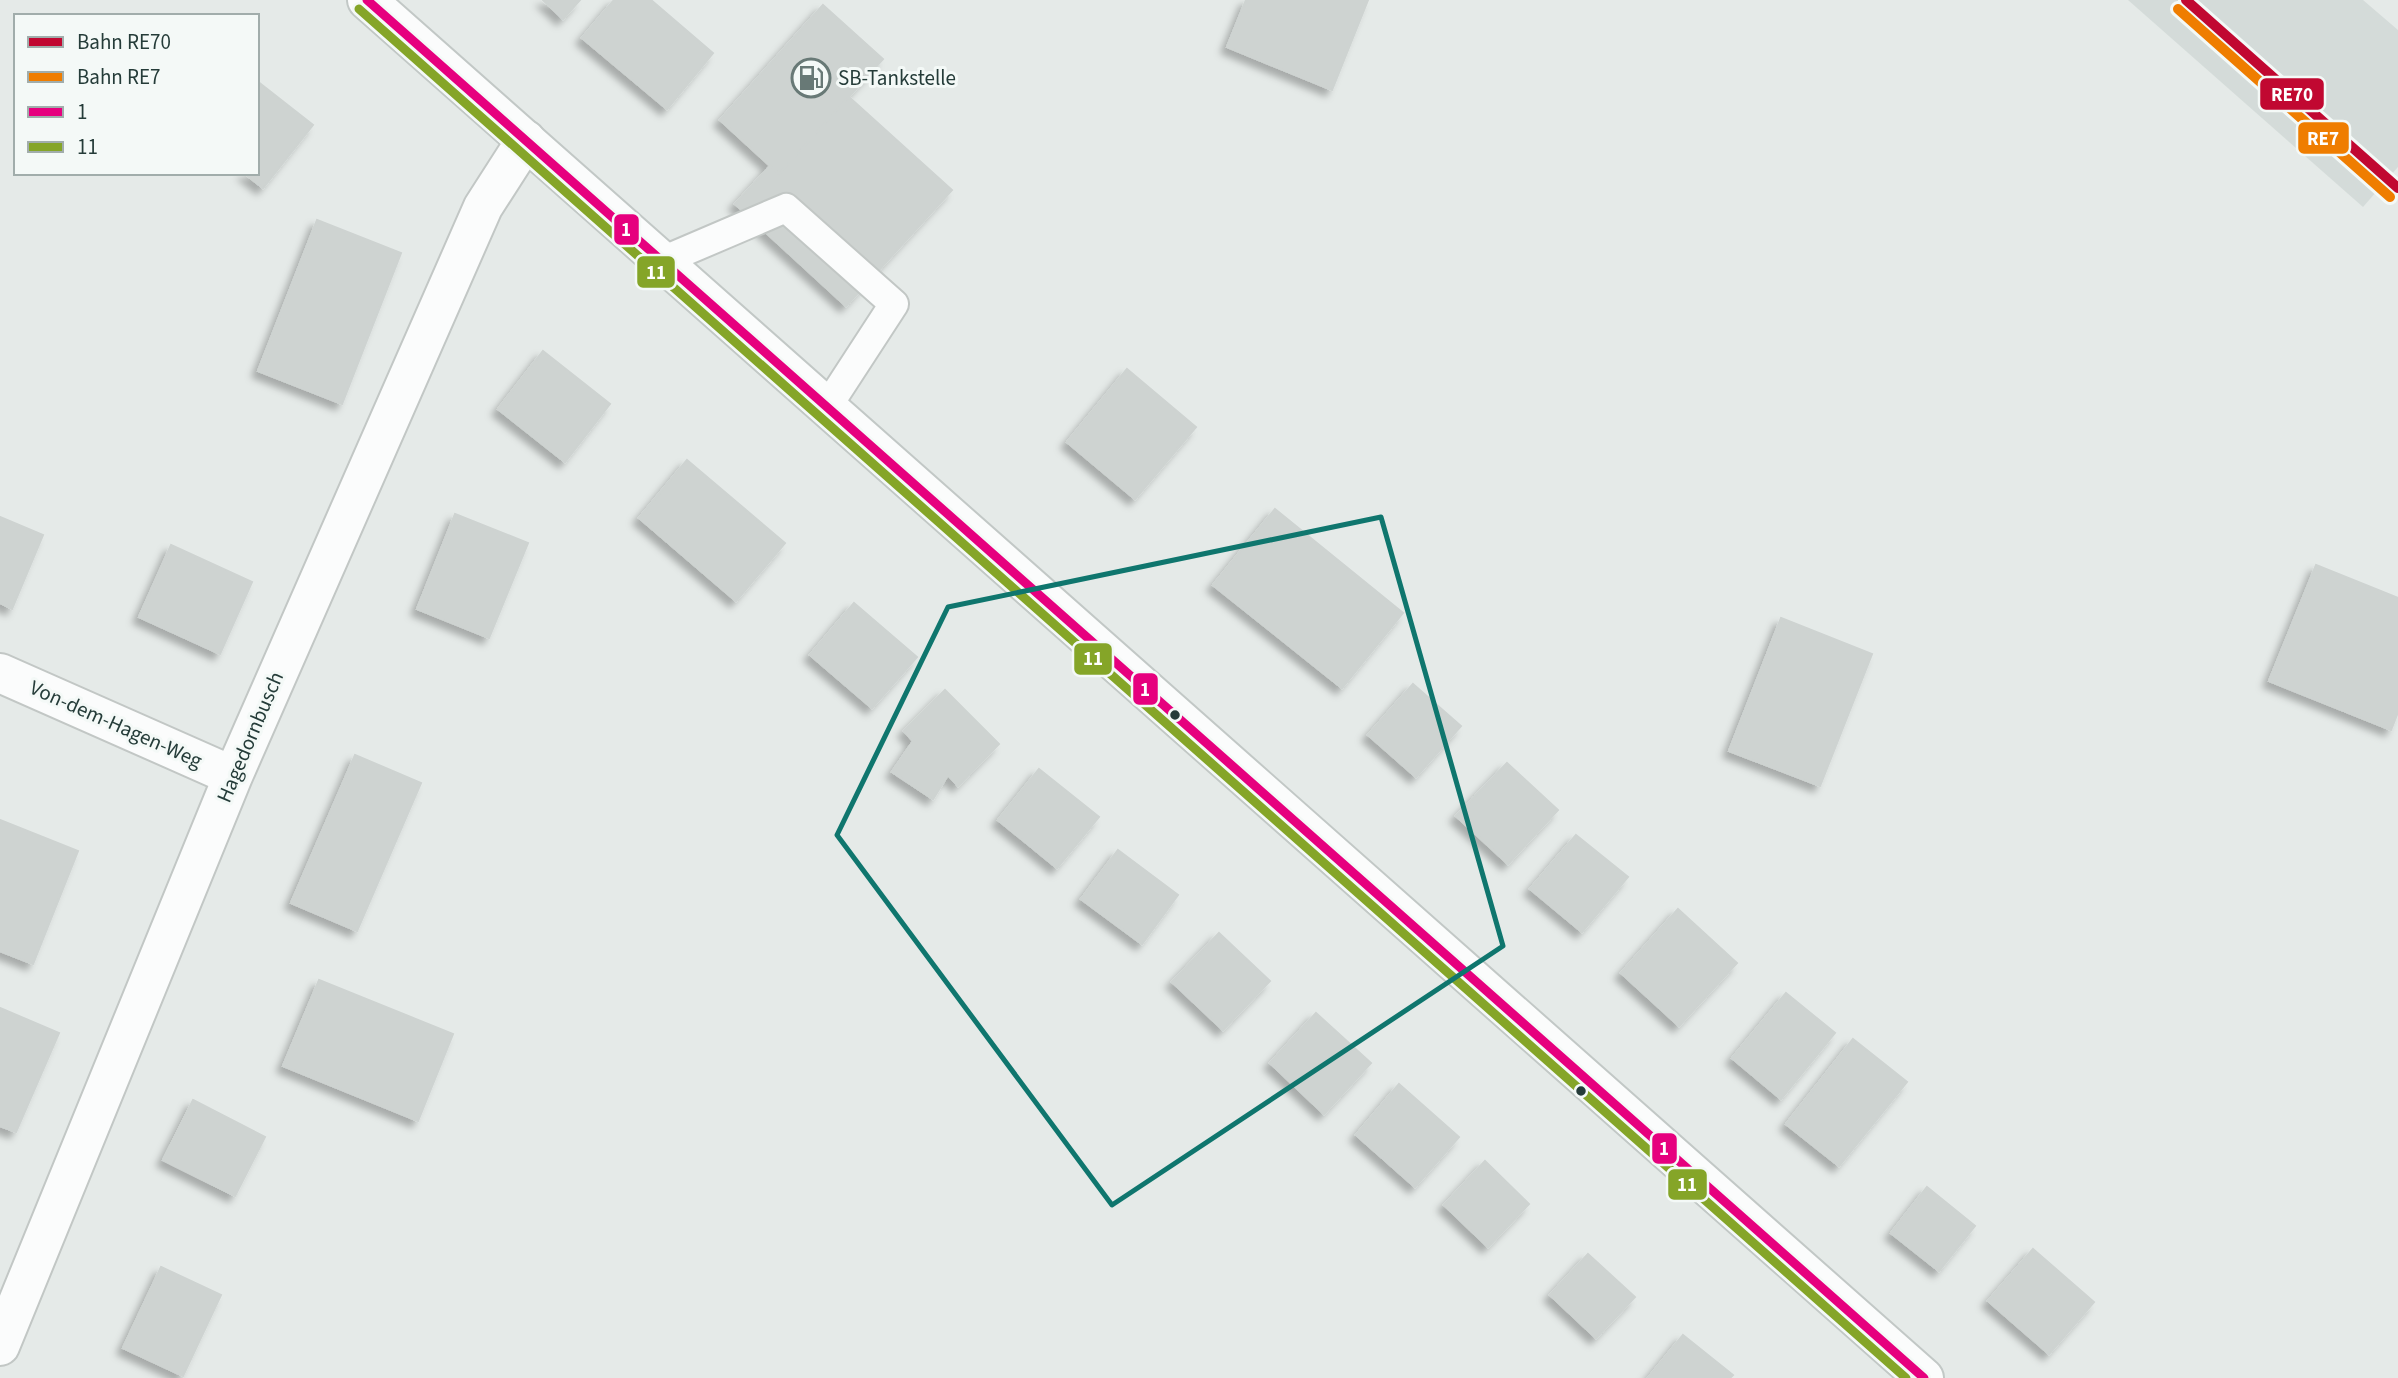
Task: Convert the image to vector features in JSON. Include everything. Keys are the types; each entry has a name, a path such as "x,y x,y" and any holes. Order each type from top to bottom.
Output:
{"main road":[{"path":"367,0 1924,1378"},
{"name":"Hagedornbusch","path":"0,1346 233,776 483,207 526,140"},
{"name":"Von-dem-Hagen-Weg","path":"0,673 233,776"}],"lane":[{"path":"662,261 786,208 894,304 827,407"}],"highlighted area":[{"path":"1381,517 1503,946 1112,1205 837,835 948,607"}],"shaded area":[{"path":"2128,0 2363,0 2398,30 2398,167 2363,207"}],"building":[{"path":"543,0 580,0 563,19"},
{"path":"614,0 651,0 713,53 667,109 582,38"},
{"path":"1246,0 1368,0 1332,90 1227,47"},
{"name":"SB-Tankstelle","path":"823,5 883,59 779,174 720,120"},
{"path":"259,83 313,125 263,188 247,175 259,175"},
{"path":"849,97 952,190 846,306 735,204 770,166 779,174"},
{"path":"317,220 401,253 342,404 258,371"},
{"path":"543,351 610,404 565,462 498,409"},
{"path":"1127,369 1196,427 1135,499 1067,442"},
{"path":"687,460 785,543 736,601 639,518"},
{"path":"1275,509 1403,613 1342,688 1213,585"},
{"path":"455,514 528,543 489,638 417,609"},
{"path":"0,517 43,535 12,609 0,603"},
{"path":"171,545 252,582 220,654 139,617"},
{"path":"2316,565 2398,598 2398,712 2391,730 2269,681"},
{"path":"854,603 917,657 872,708 810,655"},
{"path":"1781,618 1872,654 1820,786 1729,751"},
{"path":"1413,684 1461,726 1416,777 1368,735"},
{"path":"945,690 999,744 958,786 948,775 933,799 892,772 913,741 904,731"},
{"path":"355,755 421,783 357,931 291,903"},
{"path":"1507,763 1558,810 1508,864 1456,816"},
{"path":"1039,769 1099,817 1057,868 998,820"},
{"path":"0,820 78,851 33,964 0,951"},
{"path":"1576,835 1628,877 1582,932 1530,889"},
{"path":"1118,850 1178,895 1142,944 1081,899"},
{"path":"1678,909 1737,963 1679,1026 1621,973"},
{"path":"1219,933 1270,981 1223,1030 1172,982"},
{"path":"319,980 453,1034 418,1121 283,1066"},
{"path":"1786,993 1835,1033 1781,1099 1732,1058"},
{"path":"0,1008 59,1033 16,1132 0,1126"},
{"path":"1316,1013 1371,1063 1324,1114 1270,1063"},
{"path":"1853,1039 1907,1082 1839,1166 1786,1124"},
{"path":"1399,1084 1459,1137 1415,1187 1356,1135"},
{"path":"193,1100 265,1137 235,1196 163,1160"},
{"path":"1485,1161 1529,1204 1488,1247 1444,1205"},
{"path":"1927,1187 1975,1226 1939,1271 1891,1233"},
{"path":"2033,1249 2094,1302 2049,1354 1988,1301"},
{"path":"1588,1254 1635,1297 1596,1338 1550,1295"},
{"path":"161,1267 221,1295 183,1376 123,1348"},
{"path":"1683,1335 1733,1375 1730,1378 1648,1378"}],"rail line":[{"name":"RE70","path":"2186,0 2398,188"},
{"name":"RE7","path":"2178,9 2390,197"}],"transit line":[{"name":"1","path":"367,0 1924,1378"},
{"name":"11","path":"359,9 1906,1378"}],"place":[{"name":"SB-Tankstelle","path":"811,78"}]}
